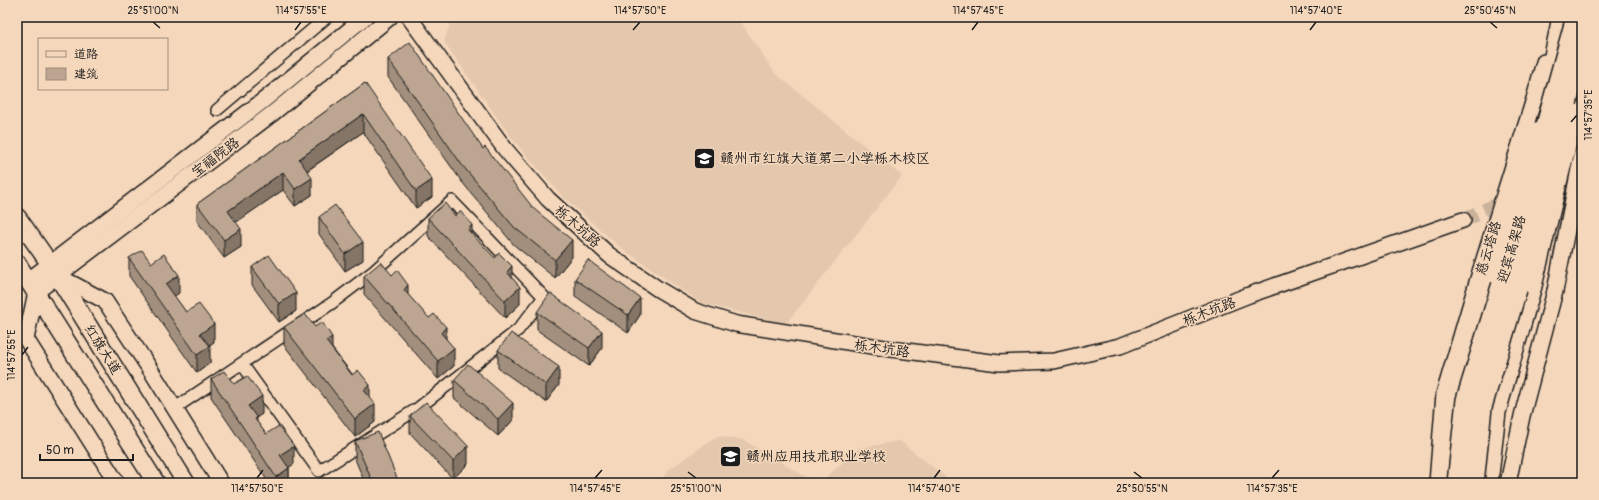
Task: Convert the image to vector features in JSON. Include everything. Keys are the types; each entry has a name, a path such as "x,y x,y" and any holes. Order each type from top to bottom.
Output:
{"highway":[{"name":"迎宾高架路","path":"1458,483 1466,400 1504,277 1576,17"},
{"name":"迎宾高架路","path":"1474,483 1482,407 1519,283 1582,48"}],"main road":[{"name":"慈云塔路","path":"1446,483 1455,396 1487,273 1539,100 1561,17"},
{"path":"1489,483 1497,412 1534,286 1575,113 1582,90"},
{"name":"红旗大道","path":"17,217 54,270 186,483"},
{"name":"红旗大道","path":"17,263 27,282 156,483"}],"street":[{"path":"217,110 328,17"},
{"name":"宝福院路","path":"54,270 365,17"},
{"name":"宝福院路","path":"27,282 54,270 273,113 390,17"},
{"name":"栎木坑路","path":"409,17 496,137 548,199 609,254 658,289 695,311 744,325 891,349 999,363 1054,361 1120,346 1250,295 1463,220"},
{"name":"慈云塔路","path":"1539,100 1557,17"},
{"path":"1508,483 1522,416 1555,290 1582,154"},
{"path":"175,408 332,303 374,271 452,201 544,298 518,330 417,409 318,471 242,364"},
{"path":"54,270 105,301 175,408 221,483"},
{"name":"慈云塔路","path":"1437,483 1444,394 1487,273"},
{"path":"27,282 26,339 117,483"}],"shaded area":[{"name":"赣州市红旗大道第二小学栎木校区","path":"452,17 737,17 775,73 902,176 786,324 701,303 621,248 564,198 513,140 444,42"},
{"name":"赣州应用技术职业学校","path":"717,436 744,440 816,483 660,483 667,471"},
{"name":"赣州应用技术职业学校","path":"900,441 953,483 819,483 859,448"}],"building":[{"path":"410,42 483,149 485,147 534,209 572,240 555,260 514,227 462,165 388,59"},
{"path":"365,83 432,180 416,191 363,114 299,159 312,178 295,189 283,172 228,211 241,229 224,240 197,204"},
{"path":"445,203 455,216 460,211 472,225 468,230 495,258 499,253 512,266 507,272 520,287 505,301 428,218"},
{"path":"335,205 363,242 345,254 319,217"},
{"path":"142,250 151,263 164,254 179,275 166,284 186,312 199,304 214,324 200,334 210,346 197,355 129,258"},
{"path":"269,255 296,293 279,304 252,267"},
{"path":"588,260 640,298 628,315 575,279"},
{"path":"381,262 392,275 397,270 408,285 404,290 429,318 434,314 446,327 441,333 454,348 438,361 364,276"},
{"path":"550,293 602,331 589,348 537,312"},
{"path":"305,314 315,327 322,322 332,337 326,341 352,375 358,370 370,385 364,390 375,404 355,419 284,327"},
{"path":"511,333 559,367 546,385 498,350"},
{"path":"468,364 513,403 498,419 454,380"},
{"path":"224,371 234,384 247,376 262,396 248,406 257,418 255,419 266,434 279,426 294,446 280,455 289,468 276,477 211,379"},
{"path":"426,402 468,446 453,461 410,416"},
{"path":"378,432 399,483 373,483 355,441"}],"tunnel":[{"path":"1463,220 1511,199"}],"place":[{"name":"赣州市红旗大道第二小学栎木校区","path":"705,158"},
{"name":"赣州应用技术职业学校","path":"730,456"}]}
